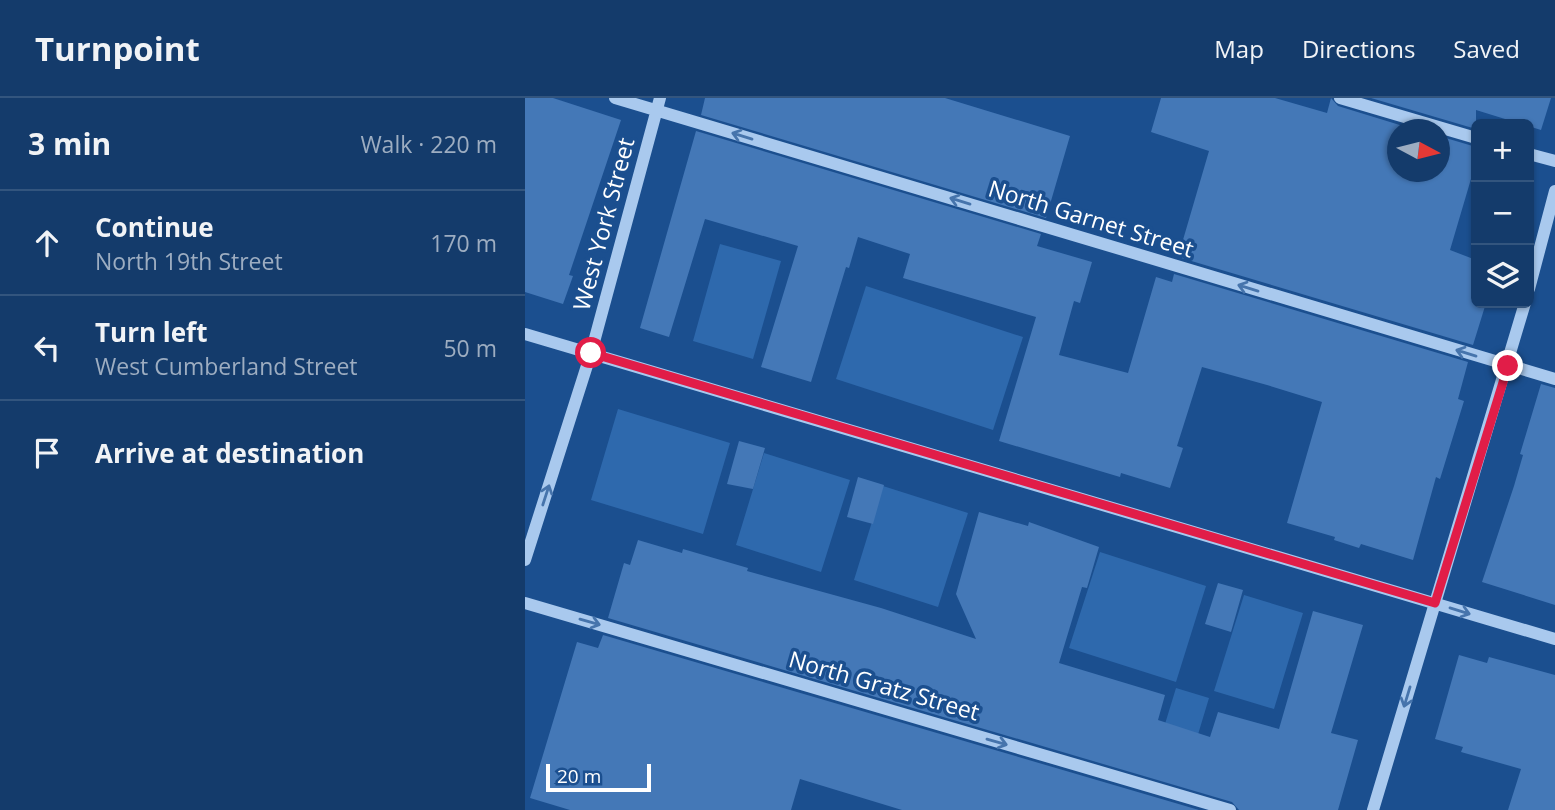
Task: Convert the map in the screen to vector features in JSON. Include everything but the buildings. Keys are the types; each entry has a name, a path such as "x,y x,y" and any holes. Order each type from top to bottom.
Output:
{"street":[{"name":"North Garnet Street","path":"615,98 658,104 1555,379"},
{"path":"1340,98 1471,137"},
{"name":"West York Street","path":"525,560 591,353 658,104"},
{"path":"1534,156 1555,162"},
{"path":"1534,270 1555,191"},
{"path":"1373,810 1524,308"},
{"path":"525,334 1555,639"},
{"name":"North Gratz Street","path":"525,603 1230,810"}],"shaded area":[{"path":"720,244 781,261 753,359 693,341"},
{"path":"866,286 1023,337 993,430 836,379"},
{"path":"618,409 730,443 703,534 591,500"},
{"path":"764,453 850,480 821,572 736,545"},
{"path":"883,486 968,513 938,607 854,580"},
{"path":"1100,552 1206,586 1176,682 1069,648"},
{"path":"1244,595 1303,613 1274,709 1214,691"},
{"path":"1176,688 1209,698 1187,771 1154,760"}],"route":[{"path":"591,353 1435,603 1508,366"}]}
